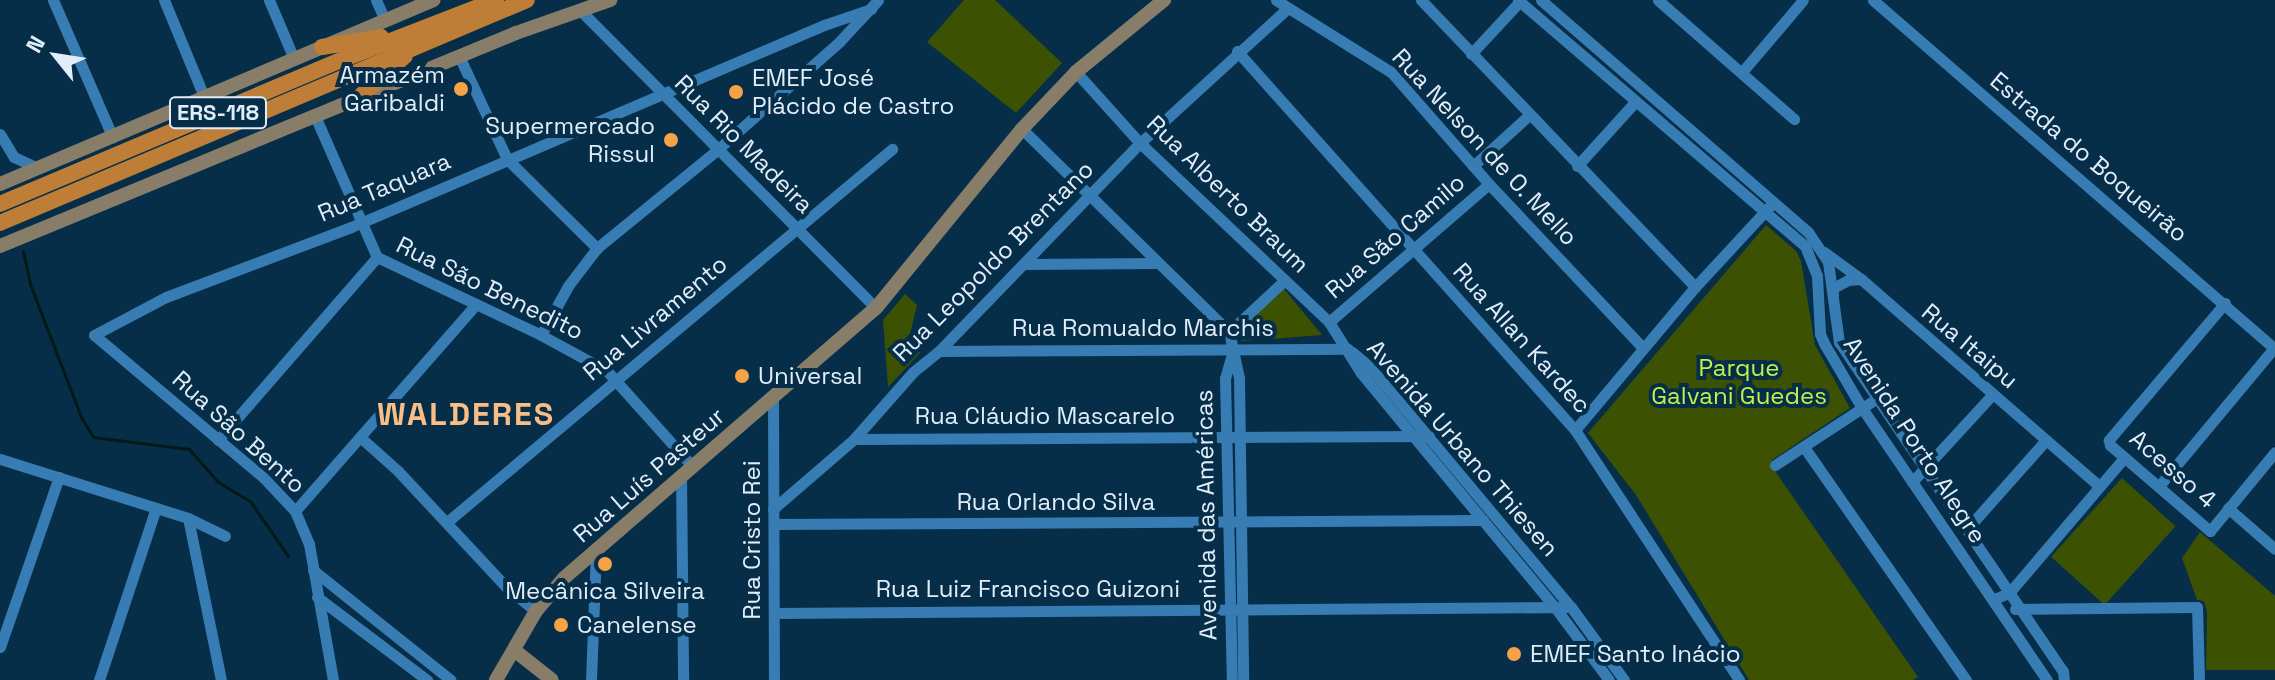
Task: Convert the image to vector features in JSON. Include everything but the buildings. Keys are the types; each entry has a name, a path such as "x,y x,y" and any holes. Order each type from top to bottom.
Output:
{"highway":[{"name":"ERS-118","path":"0,204 344,59 496,0"},
{"name":"ERS-118","path":"0,223 527,0"},
{"path":"322,47 437,24"},
{"path":"355,101 419,45"}],"main road":[{"path":"0,184 434,0"},
{"path":"0,246 459,56 610,0"},
{"name":"Rua Luís Pasteur","path":"496,680 536,611 557,586 876,308 1022,129 1076,72 1162,0"},
{"path":"514,650 552,680"}],"street":[{"path":"53,0 113,138"},
{"path":"164,0 205,99"},
{"path":"269,0 294,59"},
{"path":"376,0 385,20"},
{"name":"Rua Nelson de O. Mello","path":"1276,0 1391,72 1489,184 1643,348"},
{"path":"1421,0 1528,116 1695,287"},
{"path":"1471,54 1519,0"},
{"name":"Avenida Porto Alegre","path":"1519,0 1635,102 1667,121"},
{"name":"Avenida Porto Alegre","path":"1541,0 1667,121 1770,206 1805,246 1828,262 1839,342 2063,671 2064,680"},
{"path":"1658,0 1794,119"},
{"path":"1742,72 1803,0"},
{"name":"Estrada do Boqueirão","path":"1873,0 2275,348"},
{"path":"541,335 568,286 597,248 717,150 840,41 875,4"},
{"name":"Rua Taquara","path":"94,335 166,297 363,222 875,4"},
{"name":"Rua Leopoldo Brentano","path":"773,509 854,439 913,372 939,351 1140,143 1237,51 1288,8"},
{"name":"Rua Rio Madeira","path":"582,12 876,308"},
{"path":"824,25 840,41"},
{"path":"1576,52 1585,39"},
{"name":"Rua Allan Kardec","path":"1237,51 1575,430 1739,680"},
{"path":"459,56 507,159 597,248"},
{"name":"Rua Alberto Braum","path":"1076,72 1140,143 1329,322 1348,349"},
{"path":"1577,166 1635,102"},
{"name":"Rua São Benedito","path":"315,116 377,257 541,335 616,379 686,471"},
{"path":"1473,166 1528,116"},
{"path":"1022,129 1229,332 1285,280"},
{"path":"0,134 14,157 38,168"},
{"name":"Rua Livramento","path":"447,522 892,149"},
{"name":"Rua São Camilo","path":"1329,322 1489,184"},
{"path":"1575,430 1695,287 1770,206"},
{"name":"Avenida Porto Alegre","path":"1816,253 1820,334 1862,408 2047,680"},
{"name":"Rua Itaipu","path":"1816,253 1861,279 2098,485"},
{"path":"218,440 377,257"},
{"path":"1025,264 1157,263"},
{"path":"1833,295 1833,288 1848,280 1861,279"},
{"name":"Acesso 4","path":"2225,303 2109,440 2123,459 2210,531 2228,508"},
{"path":"295,511 476,304"},
{"name":"Avenida das Américas","path":"1229,332 1239,378 1243,680"},
{"name":"Rua São Bento","path":"94,335 264,478 295,511 309,544 333,680"},
{"path":"2159,486 2275,348"},
{"name":"Avenida das Américas","path":"1232,680 1225,378 1233,349"},
{"name":"Rua Romualdo Marchis","path":"939,351 1348,349"},
{"name":"Avenida Urbano Thiesen","path":"1348,349 1361,373 1554,606 1609,680"},
{"name":"Avenida Urbano Thiesen","path":"1348,349 1370,367 1429,436 1571,607 1624,680"},
{"path":"1912,482 1992,395"},
{"name":"Rua Cristo Rei","path":"773,399 774,680"},
{"path":"1775,465 1876,399"},
{"name":"Rua Cláudio Mascarelo","path":"854,439 1429,436"},
{"path":"360,437 447,522 506,587 536,611"},
{"path":"1967,529 2046,440"},
{"path":"1804,447 1966,680"},
{"path":"2274,455 2228,508 2275,549"},
{"path":"0,459 188,518 225,536"},
{"path":"1994,599 2009,593 2123,459"},
{"path":"683,680 686,471"},
{"path":"0,647 59,477"},
{"path":"99,680 156,508"},
{"path":"188,518 221,680"},
{"name":"Rua Orlando Silva","path":"774,524 1483,520"},
{"path":"591,680 596,550"},
{"path":"313,570 451,680"},
{"path":"317,597 427,680"},
{"name":"Rua Luiz Francisco Guizoni","path":"774,613 1571,607"},
{"path":"2003,613 2018,609 2197,607 2199,680"},
{"path":"390,651 399,639"}],"green space":[{"path":"964,0 995,0 1062,63 1016,113 927,42"},
{"name":"Parque Galvani Guedes","path":"1766,225 1796,251 1801,261 1815,345 1850,408 1772,460 1777,474 1918,677 1913,680 1749,680 1636,495 1588,433"},
{"path":"1284,289 1322,335 1242,341 1238,331"},
{"path":"905,294 917,305 910,334 920,353 888,387 883,320"},
{"path":"2122,478 2176,526 2105,605 2051,557"},
{"path":"2200,532 2275,596 2275,670 2206,670 2207,612 2204,601 2197,600 2182,558"}],"waterway":[{"path":"23,251 30,284 81,417 93,437 189,449 218,482 250,501 288,556"}],"place":[{"name":"Armazém Garibaldi","path":"461,89"},
{"name":"EMEF José Plácido de Castro","path":"736,92"},
{"name":"Supermercado Rissul","path":"671,140"},
{"name":"Universal","path":"742,376"},
{"name":"Mecânica Silveira","path":"605,564"},
{"name":"Canelense","path":"561,625"},
{"name":"EMEF Santo Inácio","path":"1514,654"}],"district":[{"name":"WALDERES","path":"466,414"}]}
